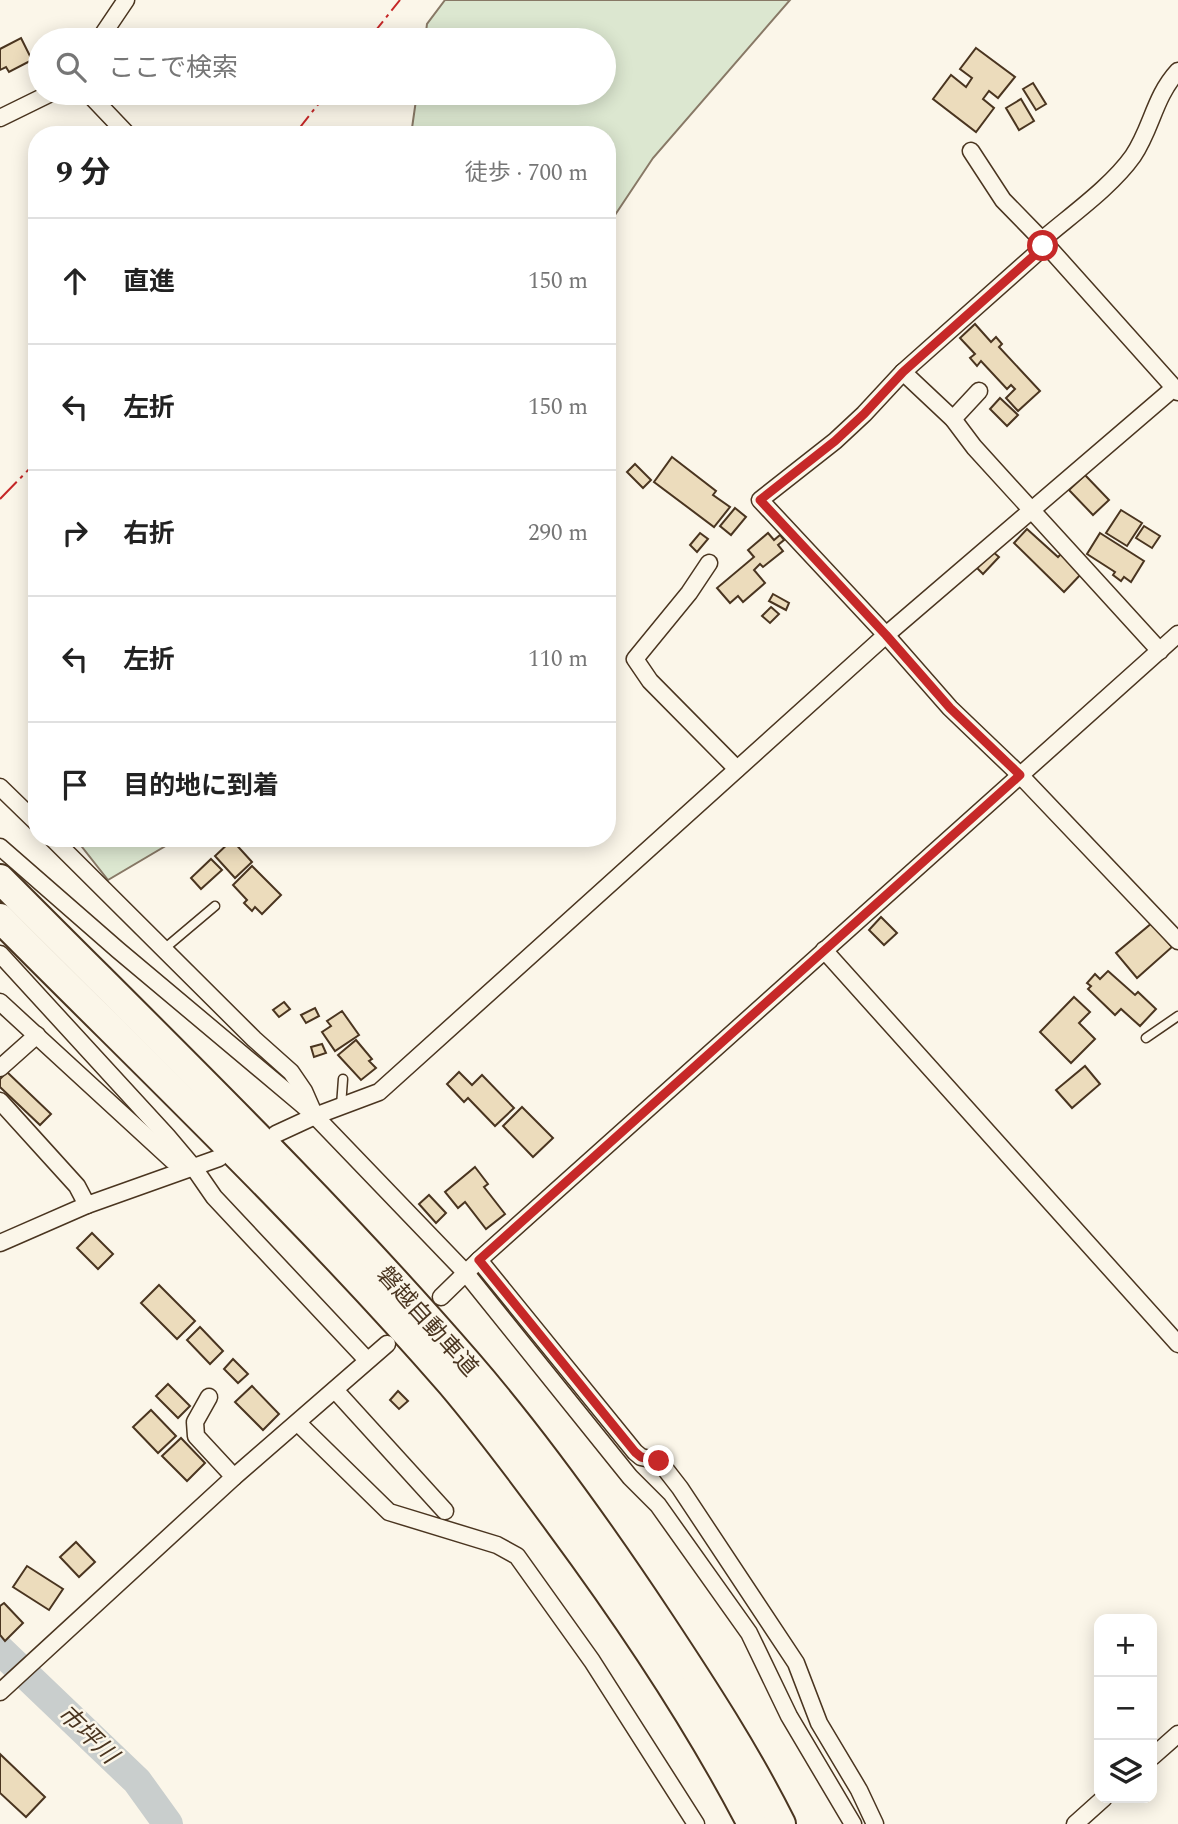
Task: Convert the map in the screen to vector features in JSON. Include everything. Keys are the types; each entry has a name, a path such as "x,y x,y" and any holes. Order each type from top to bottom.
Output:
{"highway":[{"name":"磐越自動車道","path":"0,879 282,1163 470,1366 547,1462 620,1562 735,1742 781,1824"},
{"name":"磐越自動車道","path":"0,918 377,1300 453,1385 526,1478 664,1673 714,1754 752,1824"}],"street":[{"path":"107,28 126,0"},
{"path":"1042,240 1121,171 1146,131 1165,85 1178,71"},
{"path":"0,118 28,104"},
{"path":"99,105 119,126"},
{"path":"276,1134 379,1092 886,635 1176,390 1003,200 971,151"},
{"path":"1042,240 1043,246 1038,252 903,372 835,441 760,500 950,708 1020,775 1178,941"},
{"path":"903,372 953,419 974,447 1160,651"},
{"path":"953,419 979,391"},
{"path":"709,563 689,593 635,659 650,681 737,769"},
{"path":"441,1297 465,1272 1178,634"},
{"path":"0,787 28,814"},
{"path":"0,847 315,1116 465,1272 629,1477 658,1505 707,1572 749,1633 789,1716 853,1824"},
{"path":"60,847 291,1072 304,1091 315,1116"},
{"path":"824,950 1178,1344"},
{"path":"0,954 194,1168 214,1197 368,1360"},
{"path":"0,1002 172,1160 181,1166 194,1168"},
{"path":"0,1068 37,1035"},
{"path":"0,1101 78,1186 87,1205"},
{"path":"0,1243 87,1205 219,1158"},
{"path":"479,1260 635,1452 641,1457 659,1461 680,1488 796,1663 819,1723 859,1790 875,1824"},
{"path":"0,1692 234,1477 387,1344"},
{"path":"335,1390 445,1511"},
{"path":"209,1397 194,1422 196,1436 234,1477"},
{"path":"298,1423 388,1512 497,1545 517,1556 592,1661 696,1824"},
{"path":"1157,1753 1178,1734"},
{"path":"1075,1824 1098,1803"}],"lane":[{"path":"164,949 215,906"},
{"path":"1146,1038 1178,1016"},
{"path":"341,1106 343,1079"}],"green space":[{"path":"445,0 790,0 653,158 616,214 616,126 412,126 415,105 616,105 616,28 426,28"},
{"path":"82,847 164,847 108,880"}],"building":[{"path":"21,38 28,52 28,62 9,72 6,67 0,70 0,49"},
{"path":"976,48 1015,77 998,98 989,91 983,99 994,108 976,132 933,99 951,75 966,87 972,78 960,69"},
{"path":"1033,83 1046,104 1036,110 1023,89"},
{"path":"1021,99 1034,121 1019,130 1006,108"},
{"path":"975,324 991,342 996,337 1002,344 999,347 1040,391 1018,411 1006,398 1015,389 1011,385 1007,389 981,361 977,366 970,358 975,354 960,338"},
{"path":"1000,398 1018,415 1007,426 990,409"},
{"path":"672,457 716,491 713,495 730,507 714,527 654,482"},
{"path":"635,464 651,480 643,488 627,472"},
{"path":"1085,475 1109,500 1093,515 1069,490"},
{"path":"735,508 746,517 731,535 720,526"},
{"path":"1121,510 1142,523 1127,546 1106,533"},
{"path":"1144,526 1160,536 1152,548 1136,538"},
{"path":"1027,529 1058,557 1061,554 1082,573 1064,592 1014,543"},
{"path":"700,533 708,539 697,552 690,545"},
{"path":"768,533 774,540 780,535 784,540 778,545 783,551 763,567 760,564 754,570 765,583 743,602 738,596 730,603 717,588 754,557 748,550"},
{"path":"1100,533 1144,561 1131,582 1124,577 1121,581 1113,575 1115,572 1087,554"},
{"path":"992,551 999,557 983,574 977,568"},
{"path":"773,594 789,603 786,610 769,601"},
{"path":"771,607 779,614 770,623 762,616"},
{"path":"225,847 238,847 252,862 235,878 215,856"},
{"path":"211,859 222,870 201,889 191,878"},
{"path":"252,866 281,895 262,914 255,907 252,911 244,903 247,900 233,885"},
{"path":"881,917 897,933 884,945 869,930"},
{"path":"1152,923 1172,947 1137,978 1116,953"},
{"path":"1108,971 1135,995 1138,992 1156,1009 1140,1026 1121,1009 1115,1015 1088,989 1091,986 1087,983 1095,974 1100,979"},
{"path":"1074,997 1090,1012 1079,1023 1095,1039 1071,1063 1040,1032"},
{"path":"284,1002 290,1009 279,1017 273,1010"},
{"path":"315,1008 319,1016 306,1023 301,1015"},
{"path":"342,1011 359,1035 335,1051 322,1032 331,1026 327,1021"},
{"path":"356,1040 376,1068 361,1080 338,1055"},
{"path":"322,1044 326,1053 314,1057 311,1047"},
{"path":"1085,1066 1100,1084 1072,1108 1056,1090"},
{"path":"7,1072 51,1114 40,1125 0,1087 0,1079"},
{"path":"459,1072 472,1085 482,1075 514,1108 495,1126 468,1098 464,1102 447,1084"},
{"path":"522,1107 553,1138 533,1157 503,1126"},
{"path":"475,1167 488,1184 484,1187 505,1214 486,1229 465,1202 458,1208 445,1192"},
{"path":"429,1195 446,1213 436,1223 419,1204"},
{"path":"92,1233 113,1254 98,1269 77,1248"},
{"path":"159,1285 195,1321 177,1339 141,1303"},
{"path":"200,1327 223,1351 210,1364 187,1340"},
{"path":"233,1359 248,1374 238,1383 224,1369"},
{"path":"168,1384 190,1406 178,1418 156,1396"},
{"path":"252,1386 279,1414 263,1430 235,1402"},
{"path":"398,1391 408,1401 399,1409 390,1400"},
{"path":"151,1410 176,1436 158,1453 133,1427"},
{"path":"181,1438 205,1463 187,1481 162,1456"},
{"path":"76,1542 95,1562 79,1577 60,1557"},
{"path":"27,1566 63,1589 49,1610 13,1587"},
{"path":"4,1603 23,1623 5,1641 0,1635 0,1606"},
{"path":"0,1754 45,1797 26,1817 0,1793"}],"waterway":[{"name":"市坪川","path":"0,1650 137,1781 168,1824"}],"power":[{"path":"378,28 400,0"},
{"path":"301,126 318,105"},
{"path":"0,499 28,470"}],"route":[{"path":"659,1461 641,1457 635,1452 479,1260 1020,775 950,708 760,500 835,441 903,372 1043,246"}]}
